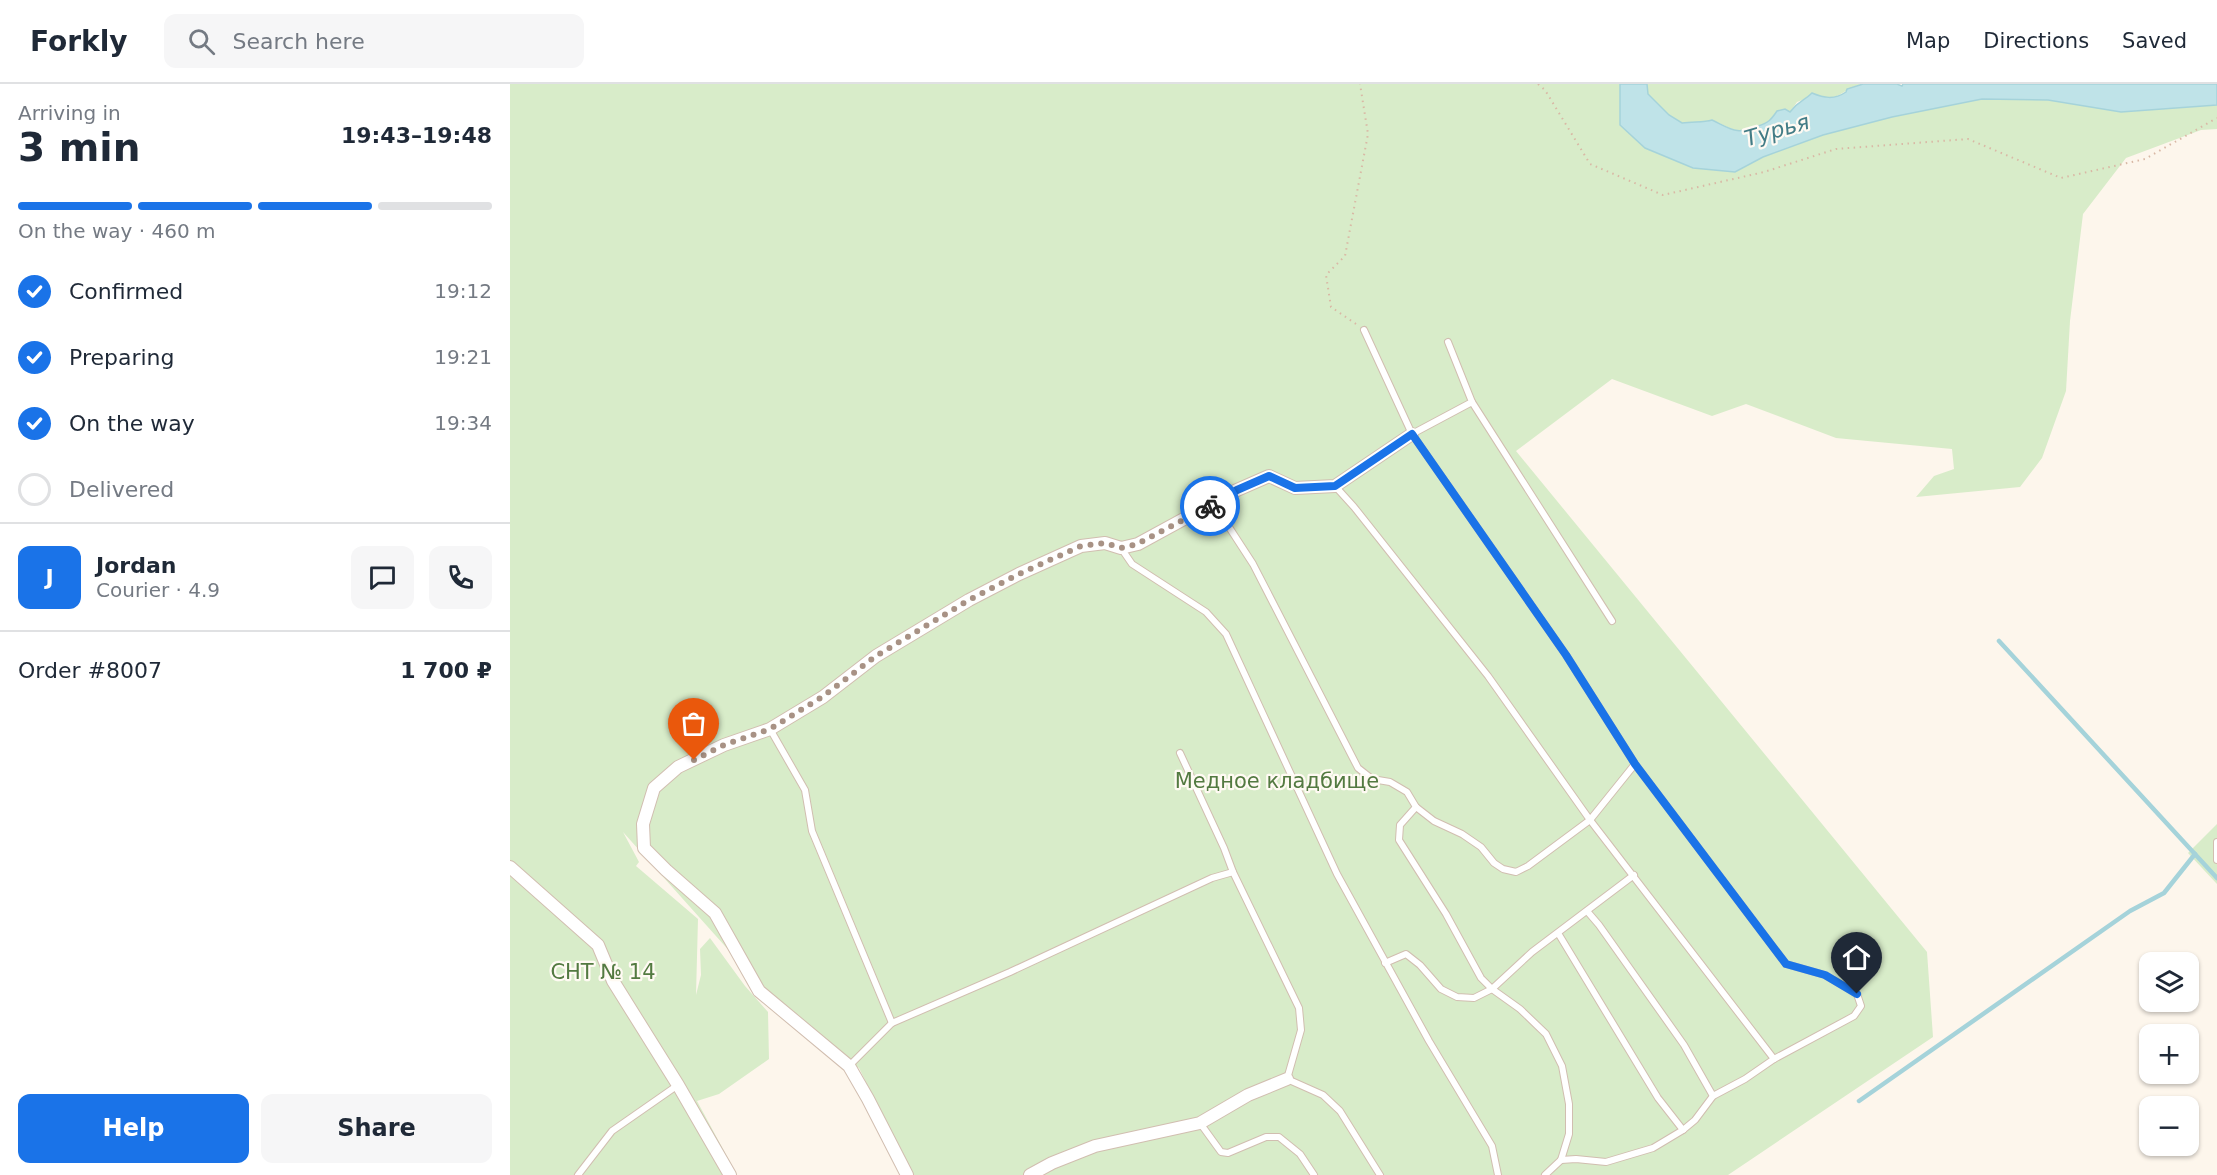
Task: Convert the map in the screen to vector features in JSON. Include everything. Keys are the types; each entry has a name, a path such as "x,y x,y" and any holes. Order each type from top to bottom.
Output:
{"street":[{"path":"907,1175 849,1066 759,991 715,913 644,848 643,824 654,788 678,767 724,745 770,729 822,697 876,656 969,600 1019,574 1081,546 1106,543 1121,548 1137,544 1237,490 1269,476 1295,488 1335,486 1412,434"},
{"path":"510,867 598,945 613,981 678,1085 729,1175"},
{"path":"1030,1175 1052,1163 1095,1146 1200,1123 1248,1095 1287,1079"}],"lane":[{"path":"1365,330 1412,434 1566,655 1635,764 1786,964 1825,975 1857,994 1861,1006 1854,1016 1774,1059 1745,1079 1713,1096 1695,1120 1653,1148 1606,1162 1561,1160"},
{"path":"1448,342 1472,402 1612,621"},
{"path":"1412,434 1472,402"},
{"path":"1335,486 1488,676 1590,820 1774,1059"},
{"path":"1214,504 1253,564 1358,768 1372,779 1390,782 1407,792 1416,807 1434,821 1462,834 1481,847 1503,870 1516,872 1528,866 1590,820 1635,764"},
{"path":"1121,548 1132,564 1206,612 1226,634 1337,874 1429,1041 1492,1146 1498,1175"},
{"path":"770,729 805,790 812,831 892,1023"},
{"path":"1180,753 1233,872 1299,1008 1301,1030 1287,1079 1323,1095 1340,1111 1380,1175"},
{"path":"1416,807 1400,825 1399,840 1446,914 1481,978 1520,1009 1546,1034 1562,1066 1569,1104 1569,1134 1561,1160 1545,1175"},
{"path":"2217,842 2217,860"},
{"path":"849,1066 892,1023 1010,972 1212,878 1233,872"},
{"path":"1385,963 1406,954 1420,965 1441,989 1457,997 1474,998 1492,989 1532,952 1634,875"},
{"path":"1587,911 1684,1045 1713,1096"},
{"path":"1558,933 1658,1098 1683,1130"},
{"path":"578,1175 612,1131 678,1085"},
{"path":"1200,1123 1221,1152 1228,1153 1266,1137 1279,1137 1300,1154 1314,1175"}],"path":[{"path":"1360,84 1368,134 1345,256 1326,275 1331,307 1365,330"},
{"path":"1538,84 1545,90 1590,164 1663,195 1764,172 1836,149 1968,139 2061,178 2145,159 2217,118"}],"green space":[{"path":"510,84 1620,84 1621,90 1735,172 1763,157 1823,135 1892,117 1982,99 2048,100 2121,112 2217,105 2217,129 2201,130 2126,158 2083,214 2070,321 2066,391 2042,458 2020,487 1916,497 1934,476 1954,469 1952,449 1836,438 1746,404 1712,416 1612,379 1516,451 1927,952 1933,1037 1728,1175 912,1175 859,1068 808,1039 623,832 639,862 636,866 698,919 696,995 701,975 700,949 710,938 745,986 768,1012 769,1059 719,1094 697,1101 737,1175 510,1175"},
{"path":"1647,84 1863,84 1835,97 1812,93 1797,102 1790,112 1747,132 1734,130 1712,120 1682,123 1669,115 1648,94"},
{"path":"2217,824 2217,884 2188,853"}],"water":[{"name":"Турья","path":"1620,84 1647,84 1648,94 1669,115 1682,123 1712,120 1739,131 1764,124 1777,111 1785,109 1790,112 1812,93 1833,97 1863,84 1902,86 1903,84 2217,84 2217,105 2121,112 2048,100 1982,99 1892,117 1823,135 1763,157 1735,172 1693,168 1645,148 1620,125"}],"waterway":[{"path":"1999,641 2217,878"},
{"path":"1859,1101 2130,911 2164,893 2195,854"}],"way so far":[{"path":"694,760 724,745 770,729 822,697 876,656 969,600 1019,574 1081,546 1106,543 1121,548 1137,544 1210,506"}],"route":[{"path":"1210,506 1237,490 1269,476 1295,488 1335,486 1412,434 1566,655 1635,764 1786,964 1825,975 1857,994"}],"park label":[{"name":"Медное кладбище","path":"1277,781"},
{"name":"СНТ № 14","path":"603,972"}]}
